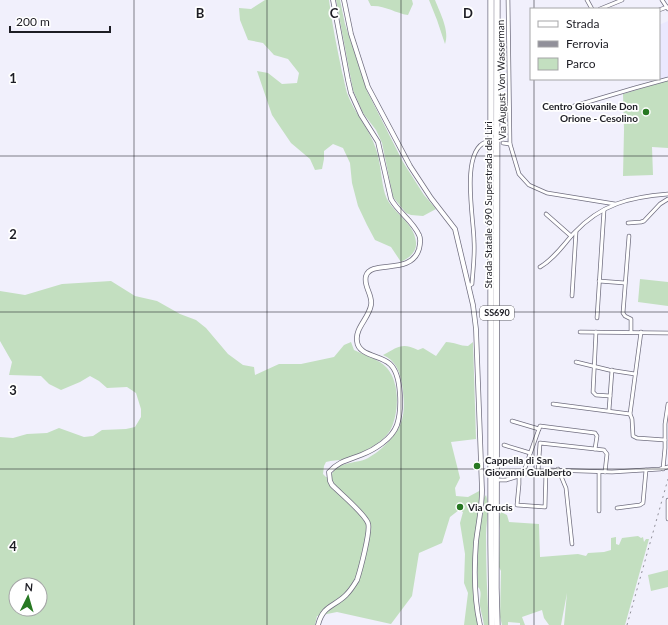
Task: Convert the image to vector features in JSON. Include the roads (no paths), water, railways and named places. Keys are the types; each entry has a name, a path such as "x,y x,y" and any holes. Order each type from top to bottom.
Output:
{"highway":[{"name":"Strada Statale 690 Superstrada del Liri","path":"491,0 492,625"},
{"name":"Strada Statale 690 Superstrada del Liri","path":"496,0 497,625"}],"main road":[{"path":"318,625 320,616 324,610 341,600 349,592 357,579 369,526 368,521 360,512 332,485 329,472 338,463 363,455 386,440 394,430 399,416 399,384 393,368 384,359 364,352 359,347 357,342 358,331 368,314 371,305 366,275 376,268 406,264 415,257 420,245 420,236 417,231 394,205 391,199 378,142 361,115 351,93 333,0"},
{"path":"344,0 351,34 368,88 410,166 431,198 455,229 474,305 482,484 482,508 477,532 475,563 476,598 480,625"}],"street":[{"name":"Via August Von Wasserman","path":"508,0 510,144 519,174 523,180 531,186 554,194 615,204"},
{"path":"602,8 622,0"},
{"path":"662,0 667,8"},
{"path":"574,106 668,79"},
{"path":"469,286 472,284 474,250 470,183 472,166 480,146 486,142"},
{"path":"503,143 510,144"},
{"path":"540,267 551,260 576,231 604,210 615,204 641,196 668,194"},
{"path":"628,223 644,221 660,204 668,199"},
{"path":"597,318 604,210"},
{"path":"546,214 571,236"},
{"path":"572,296 576,231"},
{"path":"629,236 623,314 631,320 631,332"},
{"path":"599,281 625,283"},
{"path":"580,332 668,333"},
{"path":"596,332 593,392 595,394 610,396"},
{"path":"641,332 630,414 633,436 634,438 666,440"},
{"path":"576,362 635,374"},
{"path":"609,410 612,370"},
{"path":"553,404 609,410 614,413 630,414"},
{"path":"663,469 666,440 665,424 668,404"},
{"path":"512,421 539,429"},
{"path":"525,474 525,468 540,426 595,432 597,435 595,449"},
{"path":"538,472 540,443 603,450 607,453 605,472"},
{"path":"504,445 530,453"},
{"path":"499,480 506,480 519,475 558,469 605,472 663,469 668,467"},
{"path":"558,469 566,491 572,544"},
{"path":"519,475 520,484 517,505 544,507 546,470"},
{"path":"617,508 642,504 646,470"},
{"path":"599,472 599,511"},
{"path":"668,500 668,519"}],"railway":[{"path":"627,625 668,479"}],"place":[{"name":"Centro Giovanile Don Orione - Cesolino","path":"646,112"},
{"name":"Cappella di San Giovanni Gualberto","path":"477,466"},
{"name":"Via Crucis","path":"460,507"}]}
